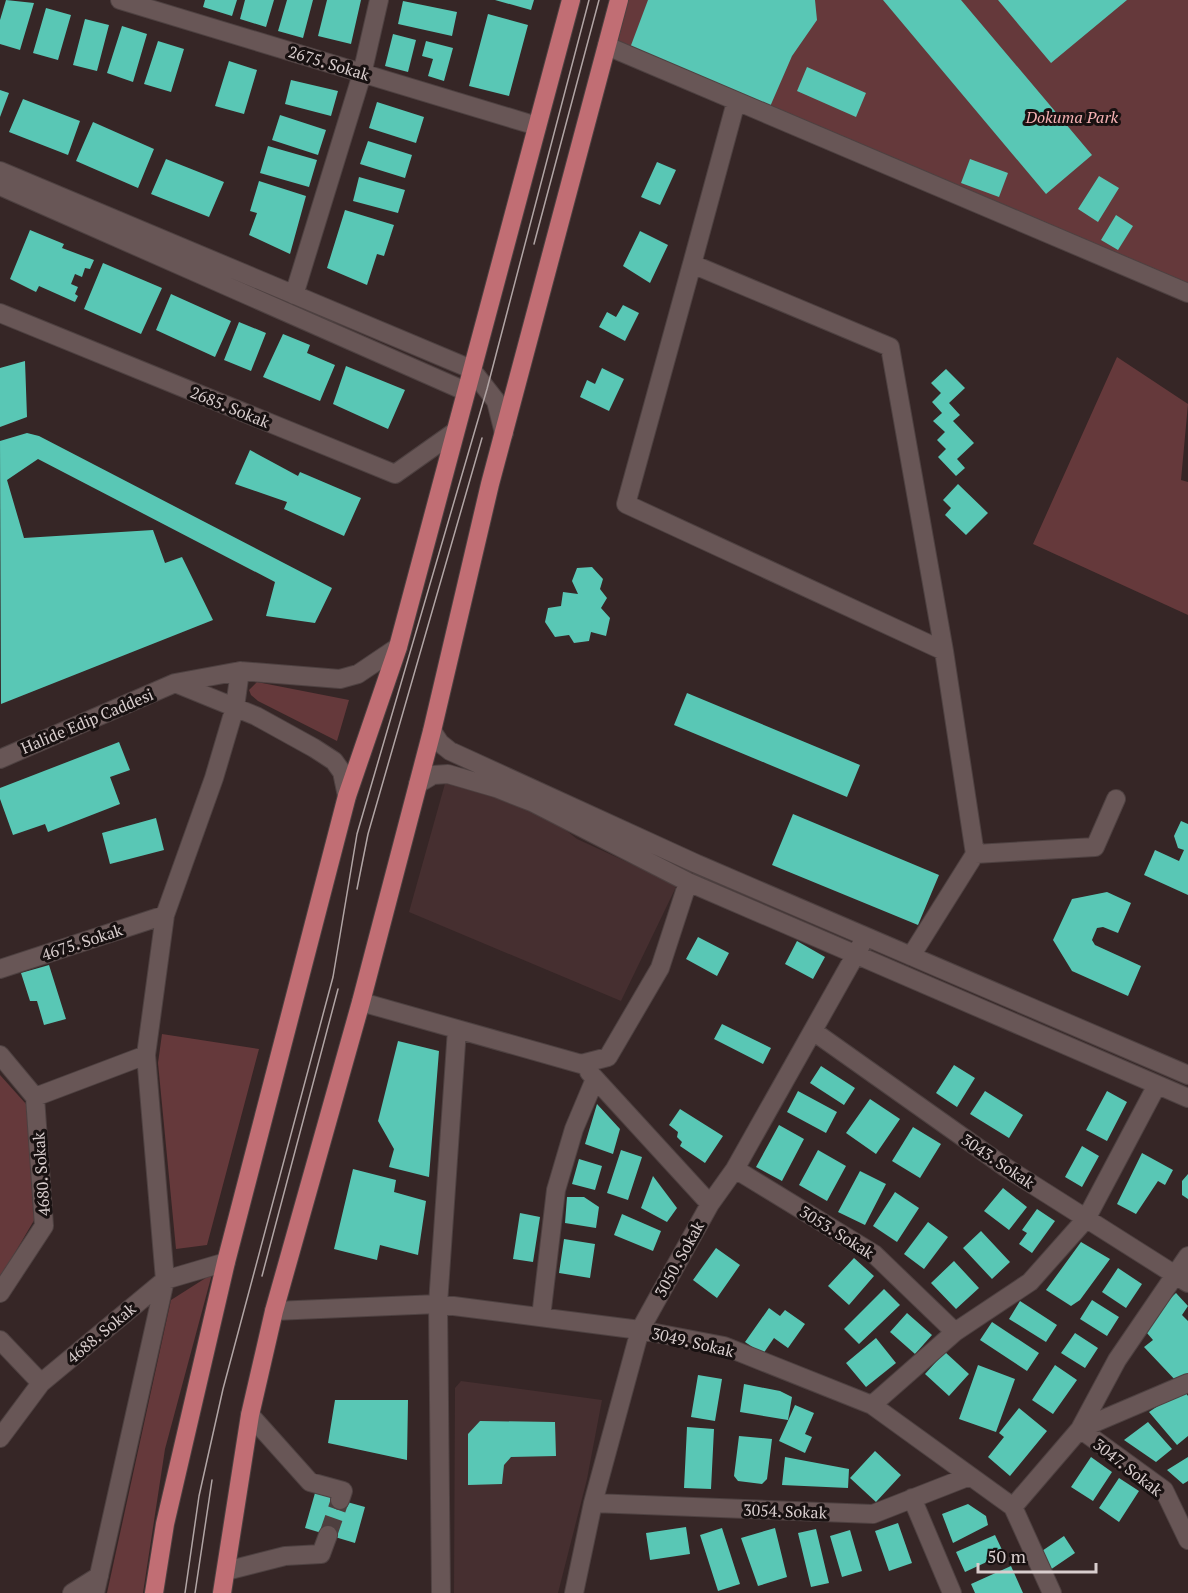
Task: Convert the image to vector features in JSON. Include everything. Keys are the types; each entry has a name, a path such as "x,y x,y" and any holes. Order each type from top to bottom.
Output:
{"highway":[{"path":"154,1593 165,1524 226,1262 347,796 398,647 453,434 571,0"},
{"path":"222,1593 250,1415 274,1311 361,1002 432,731 504,433 619,0"},
{"path":"162,1593 165,1524"}],"street":[{"name":"2675. Sokak","path":"120,0 537,126"},
{"path":"294,294 362,74 379,0"},
{"path":"607,46 1188,293"},
{"path":"736,102 626,504 944,651"},
{"path":"0,171 471,369 496,401 504,433"},
{"path":"0,186 465,391"},
{"path":"692,264 890,347 944,651 975,854 911,956"},
{"name":"2685. Sokak","path":"0,313 395,474 453,434"},
{"name":"Halide Edip Caddesi","path":"0,759 175,683 240,670 340,679 358,674 398,647"},
{"path":"72,1593 97,1585 165,1280 146,1055 165,915 236,707 240,670"},
{"path":"175,683 256,716 334,761 342,772 347,796"},
{"path":"432,731 440,743 450,751 534,803 688,882 1188,1098"},
{"path":"418,784 433,775 448,774 498,781 1188,1075"},
{"path":"975,854 1095,847 1116,799"},
{"path":"361,1002 581,1064 608,1057 660,968 688,882"},
{"name":"4675. Sokak","path":"0,969 165,915"},
{"name":"3050. Sokak","path":"574,1593 593,1503 640,1330 710,1203 735,1169 865,937"},
{"path":"441,1593 438,1304 457,1029"},
{"name":"3043. Sokak","path":"813,1031 1005,1167 1181,1279"},
{"path":"0,1055 35,1097 146,1055"},
{"path":"581,1064 710,1203"},
{"path":"542,1317 556,1191 574,1129 595,1079"},
{"path":"872,1405 955,1332 1030,1282 1086,1219 1157,1085"},
{"name":"4680. Sokak","path":"0,1293 45,1226 35,1097"},
{"name":"3053. Sokak","path":"735,1169 874,1254 955,1332"},
{"path":"1013,1508 1080,1429 1117,1360 1181,1279 1188,1256"},
{"name":"4688. Sokak","path":"0,1438 41,1383 165,1280 226,1262"},
{"name":"3049. Sokak","path":"274,1311 438,1304 640,1330 724,1346 872,1405 1013,1508 1053,1593"},
{"path":"0,1340 41,1383"},
{"path":"1080,1429 1188,1383"},
{"path":"250,1415 310,1482 343,1491 340,1500"},
{"name":"3047. Sokak","path":"1080,1429 1164,1491 1188,1540"},
{"name":"3054. Sokak","path":"593,1503 873,1514 970,1476"},
{"path":"912,1498 952,1593"},
{"path":"226,1570 285,1556 321,1554 328,1534"}],"shaded area":[{"path":"446,780 545,814 577,839 677,885 621,1001 409,912"},
{"path":"461,1381 602,1400 587,1479 558,1593 454,1593 455,1388"}],"green space":[{"name":"Dokuma Park","path":"620,0 1188,0 1188,292 607,46"},
{"path":"1117,357 1188,404 1181,480 1188,482 1188,615 1033,544"},
{"path":"257,682 349,700 337,741 258,701 249,690"},
{"path":"162,1034 259,1049 207,1245 176,1249 158,1063"},
{"path":"0,1075 26,1104 36,1217 0,1278"},
{"path":"212,1274 165,1449 143,1593 107,1593 171,1300"}],"building":[{"path":"6,0 34,3 20,50 0,44 0,20"},
{"path":"205,0 237,0 232,16 203,7"},
{"path":"245,0 274,0 266,27 240,19"},
{"path":"287,0 313,0 303,38 278,31"},
{"path":"327,0 361,0 351,44 318,36"},
{"path":"495,0 534,0 531,10"},
{"path":"648,0 815,0 817,20 792,56 769,109 630,48"},
{"path":"883,0 961,0 1092,155 1046,194"},
{"path":"998,0 1127,0 1051,63"},
{"path":"403,1 457,12 452,36 398,24"},
{"path":"46,8 71,15 58,60 33,53"},
{"path":"488,14 528,25 509,96 469,86"},
{"path":"85,19 109,25 97,71 73,65"},
{"path":"122,26 147,34 133,82 107,73"},
{"path":"393,34 416,40 408,72 385,66"},
{"path":"158,41 184,49 171,92 144,84"},
{"path":"426,41 453,48 444,81 428,76 433,59 422,56"},
{"path":"229,61 257,70 244,114 215,106"},
{"path":"807,67 866,93 856,117 797,91"},
{"path":"291,80 338,91 331,116 285,104"},
{"path":"0,90 9,93 0,117"},
{"path":"23,99 80,121 68,155 9,132"},
{"path":"377,102 424,117 416,143 369,128"},
{"path":"280,115 326,130 318,155 272,140"},
{"path":"93,122 154,149 138,188 76,161"},
{"path":"368,141 412,155 405,178 360,164"},
{"path":"268,146 317,160 309,187 260,173"},
{"path":"166,159 224,182 209,217 151,194"},
{"path":"970,159 1008,173 999,197 961,183"},
{"path":"657,162 676,170 660,205 641,197"},
{"path":"1099,176 1119,188 1098,222 1078,209"},
{"path":"359,177 405,190 398,213 353,201"},
{"path":"259,181 306,196 290,254 249,235 257,213 250,211"},
{"path":"345,210 394,225 384,256 377,254 367,285 327,268"},
{"path":"1116,215 1133,226 1118,250 1101,240"},
{"path":"30,230 64,244 62,248 94,260 90,269 85,268 82,277 75,274 71,284 78,287 75,302 39,286 36,292 10,279"},
{"path":"640,231 668,245 650,283 623,266"},
{"path":"103,263 162,288 141,334 84,309"},
{"path":"171,294 231,321 215,357 156,330"},
{"path":"623,305 639,313 625,341 599,327 607,312 616,317"},
{"path":"239,322 266,333 251,371 224,360"},
{"path":"283,334 310,345 307,353 335,365 320,401 263,377"},
{"path":"25,361 27,417 0,427 0,368"},
{"path":"346,366 405,390 388,429 333,404"},
{"path":"602,368 624,379 609,411 580,397 587,380 595,384"},
{"path":"946,369 965,388 949,403 960,415 953,421 974,443 957,459 965,468 956,476 938,457 946,449 937,440 945,432 933,421 942,413 932,402 941,393 931,383"},
{"path":"27,433 39,436 332,588 315,623 266,616 275,582 38,459 7,480 24,538 153,530 165,563 182,557 213,620 1,704 0,441"},
{"path":"250,450 298,476 300,472 361,498 344,536 284,509 287,502 235,484"},
{"path":"958,484 988,513 966,535 945,515 951,508 943,500"},
{"path":"592,567 603,579 600,589 607,598 601,608 610,618 606,636 591,632 589,641 574,643 569,635 555,637 545,622 548,608 561,606 563,592 578,594 572,581 577,568"},
{"path":"687,693 860,765 847,797 674,725"},
{"path":"119,742 130,770 110,777 120,804 48,832 45,824 13,835 0,799 0,788"},
{"path":"793,814 939,875 918,925 772,865"},
{"path":"156,818 164,850 110,864 102,833"},
{"path":"1181,821 1188,824 1188,895 1144,875 1155,850 1179,861 1184,850 1178,848 1174,836"},
{"path":"1107,892 1131,903 1118,933 1103,927 1097,928 1092,940 1095,945 1141,966 1128,996 1072,971 1053,940 1072,899"},
{"path":"698,937 729,953 717,976 686,959"},
{"path":"797,941 825,957 813,979 785,964"},
{"path":"49,965 66,1019 44,1025 37,1001 30,1001 21,973"},
{"path":"722,1024 771,1048 763,1064 714,1039"},
{"path":"398,1041 439,1051 429,1177 389,1167 394,1149 378,1121"},
{"path":"954,1065 975,1078 957,1107 936,1093"},
{"path":"821,1066 855,1088 844,1105 810,1083"},
{"path":"798,1091 837,1112 826,1133 787,1112"},
{"path":"985,1091 1023,1115 1009,1138 970,1114"},
{"path":"1107,1091 1127,1102 1107,1141 1086,1130"},
{"path":"870,1099 900,1119 876,1154 846,1133"},
{"path":"597,1104 620,1129 613,1154 585,1144"},
{"path":"680,1109 723,1136 705,1163 680,1146 682,1142 677,1137 678,1132 669,1125"},
{"path":"779,1125 804,1139 782,1181 756,1167"},
{"path":"913,1127 941,1144 920,1178 892,1161"},
{"path":"1082,1146 1099,1156 1082,1187 1065,1177"},
{"path":"621,1150 642,1157 628,1200 607,1193"},
{"path":"818,1150 846,1166 827,1201 799,1185"},
{"path":"1142,1153 1173,1170 1165,1185 1158,1181 1136,1214 1117,1204"},
{"path":"579,1159 602,1166 595,1190 572,1184"},
{"path":"353,1169 396,1180 394,1192 426,1201 418,1255 380,1245 377,1260 334,1249"},
{"path":"860,1171 886,1184 865,1225 838,1212"},
{"path":"1188,1174 1188,1199 1182,1195 1182,1181"},
{"path":"653,1176 677,1208 667,1222 641,1208"},
{"path":"1003,1188 1027,1207 1009,1230 984,1211"},
{"path":"895,1192 919,1208 897,1242 873,1226"},
{"path":"567,1197 584,1197 599,1207 596,1228 565,1223"},
{"path":"1037,1209 1055,1221 1032,1253 1019,1244 1027,1233 1022,1230"},
{"path":"520,1213 540,1217 533,1262 513,1259"},
{"path":"622,1214 661,1231 653,1251 614,1235"},
{"path":"928,1222 948,1237 924,1269 904,1254"},
{"path":"981,1231 1010,1262 992,1279 963,1248"},
{"path":"564,1239 595,1244 590,1278 559,1273"},
{"path":"1081,1242 1110,1259 1080,1300 1071,1306 1046,1290"},
{"path":"716,1248 740,1265 717,1298 693,1280"},
{"path":"854,1258 874,1276 849,1305 828,1286"},
{"path":"954,1261 979,1288 956,1309 931,1283"},
{"path":"1118,1268 1142,1284 1126,1308 1102,1292"},
{"path":"884,1289 900,1305 859,1344 844,1329"},
{"path":"1176,1293 1188,1306 1182,1315 1188,1321 1188,1374 1178,1383 1144,1347 1153,1340 1141,1326"},
{"path":"1092,1300 1119,1317 1107,1336 1080,1319"},
{"path":"1020,1301 1057,1325 1046,1342 1009,1319"},
{"path":"769,1308 780,1316 785,1310 805,1324 788,1348 774,1338 763,1354 745,1342"},
{"path":"907,1313 932,1335 915,1354 890,1332"},
{"path":"992,1322 1039,1353 1027,1371 980,1340"},
{"path":"1075,1333 1098,1348 1085,1368 1061,1353"},
{"path":"876,1338 896,1363 866,1387 846,1363"},
{"path":"945,1352 969,1374 949,1396 925,1374"},
{"path":"978,1365 1015,1379 996,1432 959,1419"},
{"path":"1055,1365 1077,1380 1053,1414 1032,1400"},
{"path":"698,1375 722,1379 715,1421 691,1417"},
{"path":"744,1384 780,1391 792,1397 788,1420 740,1412"},
{"path":"1183,1389 1188,1396 1188,1436 1177,1445 1149,1412"},
{"path":"335,1400 408,1400 407,1460 328,1443"},
{"path":"795,1405 814,1413 805,1434 812,1437 805,1453 779,1441"},
{"path":"1019,1408 1047,1431 1010,1476 988,1457 1004,1437 999,1433"},
{"path":"480,1421 555,1422 556,1456 511,1457 504,1465 502,1484 468,1485 468,1434"},
{"path":"1148,1422 1172,1449 1156,1462 1124,1440"},
{"path":"687,1427 714,1429 711,1489 684,1488"},
{"path":"739,1436 772,1439 767,1479 762,1484 738,1481 734,1476"},
{"path":"875,1451 901,1475 876,1502 850,1478"},
{"path":"785,1457 849,1469 848,1488 782,1485"},
{"path":"1091,1457 1112,1472 1093,1501 1071,1487"},
{"path":"1188,1457 1188,1481 1183,1484 1167,1470"},
{"path":"1119,1478 1139,1491 1119,1522 1099,1508"},
{"path":"315,1493 365,1507 355,1543 305,1528"},
{"path":"968,1504 986,1516 988,1525 953,1543 942,1514"},
{"path":"898,1523 912,1563 889,1571 875,1531"},
{"path":"686,1527 690,1554 650,1560 646,1533"},
{"path":"722,1528 740,1584 718,1591 700,1535"},
{"path":"775,1528 787,1577 758,1586 741,1538"},
{"path":"816,1529 829,1583 811,1587 798,1533"},
{"path":"850,1530 862,1571 842,1577 830,1536"},
{"path":"995,1535 1004,1554 965,1572 956,1552"},
{"path":"1064,1536 1075,1553 1050,1570 1039,1553"},
{"path":"1011,1566 1023,1593 975,1593 971,1584"}],"tunnel":[{"path":"328,1535 340,1500"}],"tram line":[{"path":"185,1593 199,1496 223,1389 333,977 357,834 487,389 589,0"},
{"path":"534,244 599,0"},
{"path":"357,889 368,834 482,438"},
{"path":"262,1276 338,989"},
{"path":"195,1593 212,1480"}]}
